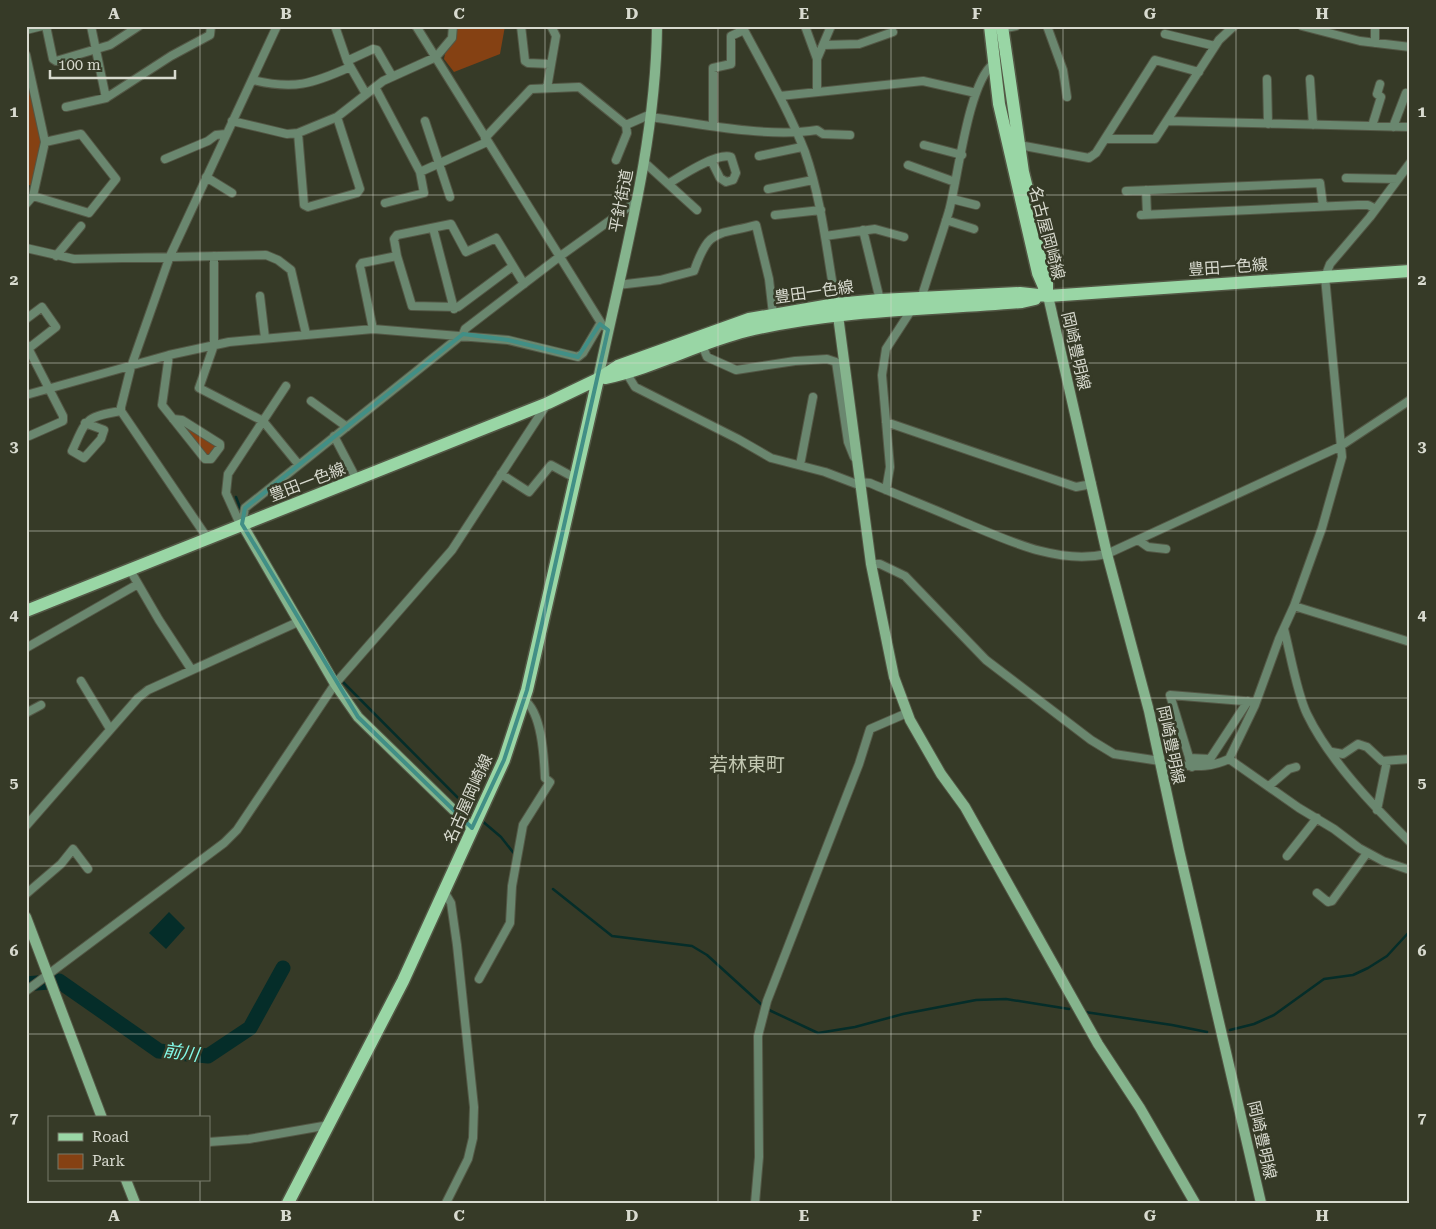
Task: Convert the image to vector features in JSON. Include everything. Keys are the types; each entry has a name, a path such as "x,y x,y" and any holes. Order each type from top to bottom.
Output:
{"main road":[{"name":"名古屋岡崎線","path":"998,29 993,64 1001,113 1038,273 1048,296"},
{"name":"名古屋岡崎線","path":"998,29 1023,172 1047,270 1048,296"},
{"name":"豊田一色線","path":"26,611 548,403 598,379 618,366 749,319 774,314 837,310 912,309 1022,302 1048,296 1410,271"},
{"name":"豊田一色線","path":"598,379 627,374 702,345 745,331 804,319 880,300 1020,293 1048,296"},
{"name":"名古屋岡崎線","path":"288,1203 378,1033 444,894 504,760 524,700 598,379"}],"street":[{"path":"26,30 42,26"},
{"path":"46,26 53,59 56,61 96,51 110,45 139,26"},
{"path":"91,26 106,98"},
{"path":"66,107 106,98 171,56 210,35 211,26"},
{"path":"208,539 121,411 131,367 170,256 277,26"},
{"path":"335,26 348,64 366,94"},
{"path":"26,395 169,355 214,345 265,338 372,329 463,334 508,340 578,357 584,353 604,327 558,257 416,26"},
{"path":"232,121 278,132 298,133 337,117 392,76 436,57 452,38 453,26"},
{"path":"521,26 525,61 528,63 550,64"},
{"path":"547,88 556,36 551,26"},
{"name":"平針街道","path":"598,379 604,327 618,285 644,162 651,116 657,26"},
{"path":"805,26 817,59 817,91"},
{"path":"817,59 831,26"},
{"path":"998,29 1016,26"},
{"path":"1047,26 1062,70 1068,97"},
{"path":"1105,139 1156,139 1216,46 1234,26"},
{"path":"1302,26 1360,42 1410,47"},
{"path":"1375,26 1375,43"},
{"path":"713,126 713,68 731,64 731,36 743,28 780,96 802,147 821,210 837,310 871,564 894,677 907,713 941,774 964,807 1098,1044 1140,1108 1196,1203"},
{"path":"824,45 859,44 893,32"},
{"path":"1166,34 1216,46"},
{"path":"253,80 278,86 316,82 374,49 377,50 392,76"},
{"path":"26,55 45,142 33,196 26,204"},
{"path":"1019,145 1089,158 1096,153 1155,60 1199,72"},
{"path":"921,299 952,199 976,93 983,74 993,64"},
{"path":"1310,78 1313,125"},
{"path":"1267,79 1268,124"},
{"path":"780,96 923,82 976,93"},
{"path":"1372,126 1381,97 1376,94 1380,84"},
{"path":"375,87 420,172 424,193 385,203"},
{"path":"420,172 486,140 531,89 547,88 579,87 626,125 627,133 616,160"},
{"path":"1393,127 1406,93"},
{"path":"626,125 651,116 713,126 796,134 817,130 823,134 850,135"},
{"path":"298,133 304,205 308,207 357,193 360,188 337,117"},
{"path":"425,121 450,197"},
{"path":"1168,121 1410,127"},
{"path":"33,196 88,213 116,179 81,134 45,142"},
{"path":"166,159 208,141 216,135 226,134"},
{"path":"924,144 962,155"},
{"path":"759,156 802,147"},
{"path":"668,184 710,160"},
{"path":"644,162 697,210"},
{"path":"871,564 880,564 905,576 986,660 1091,740 1114,754 1192,767 1212,766 1229,758 1294,606 1322,528 1342,457 1325,277 1330,264 1376,209 1410,163"},
{"path":"908,165 955,182"},
{"path":"206,178 232,193"},
{"path":"1346,178 1398,179"},
{"path":"768,189 813,180"},
{"path":"1126,191 1320,183 1323,206"},
{"path":"1146,190 1144,215 1323,206 1368,205 1376,209"},
{"path":"952,199 976,206"},
{"path":"241,524 244,508 558,257 637,201"},
{"path":"775,215 821,210"},
{"path":"946,220 974,229"},
{"path":"513,266 454,309 412,306 397,256 394,239 396,236 451,224 466,252 496,238 524,284"},
{"path":"56,256 80,226"},
{"path":"618,285 660,280 694,272 702,248 711,237 756,226 769,279 774,314"},
{"path":"433,228 454,309"},
{"path":"825,236 875,229 904,237"},
{"path":"862,230 880,300"},
{"path":"26,248 74,259 266,255 288,266 291,270 306,334"},
{"path":"214,256 214,345 199,388 263,421 299,465"},
{"path":"372,329 360,266 362,263 397,256"},
{"path":"260,296 265,338"},
{"name":"岡崎豊明線","path":"1048,296 1107,554 1160,763 1261,1203"},
{"path":"26,319 42,307 56,327 27,346 63,416 63,421 29,436"},
{"path":"886,490 890,467 882,374 886,349 912,309"},
{"path":"702,345 707,357 736,370 795,361 827,359 836,362 848,442 857,464"},
{"path":"169,355 162,402 173,419 205,458 211,459 220,447 220,444 182,420 173,419"},
{"path":"627,374 635,387 738,439 771,458 859,483 870,483 995,536 1055,554 1080,558 1107,554 1340,447 1410,400"},
{"path":"286,386 228,474 226,493 241,524 335,684 365,725 472,828"},
{"path":"800,465 813,397"},
{"path":"311,401 347,426"},
{"path":"26,991 224,842 237,830 335,684 452,550 548,403"},
{"path":"85,423 104,430 101,438 84,458 72,451 85,423 94,415 121,411"},
{"path":"886,422 1076,486 1092,484"},
{"path":"334,436 357,480"},
{"path":"501,474 529,492 551,465 575,478"},
{"path":"1138,540 1148,547 1166,549"},
{"path":"130,570 159,620 191,669"},
{"path":"26,648 138,584"},
{"path":"1294,606 1410,642"},
{"path":"26,826 110,729 138,698 148,690 298,622"},
{"path":"1284,629 1306,712 1318,735 1377,810 1410,842"},
{"path":"81,681 110,729"},
{"path":"1192,767 1170,695 1252,702"},
{"path":"479,979 510,923 512,886 523,825 550,782 546,778 542,739 530,704 524,700"},
{"path":"1189,758 1210,759 1252,702"},
{"path":"26,713 41,705"},
{"path":"755,1203 759,1157 758,1036 767,1001 859,764 870,728 907,713"},
{"path":"1332,752 1343,754 1358,744 1367,746 1382,761 1410,759"},
{"path":"1229,758 1367,852 1383,861 1410,870"},
{"path":"1377,810 1387,761"},
{"path":"1269,786 1289,769 1296,766"},
{"path":"1288,856 1317,818"},
{"path":"26,894 60,864 72,850 88,868"},
{"path":"1317,893 1328,902 1332,901 1367,852"},
{"path":"444,894 451,903 457,945 474,1107 473,1138 468,1159 446,1203"},
{"path":"26,917 101,1116"},
{"path":"210,1142 249,1140 329,1125"},
{"path":"127,1182 135,1203"}],"highlighted area":[{"path":"600,324 608,330 527,690 504,760 472,828 358,717 242,524 245,508 463,334 508,340 578,357"}],"green space":[{"path":"457,26 505,26 500,54 454,72 444,59 445,54 455,39"},
{"path":"26,72 44,137 32,186 26,184"},
{"path":"184,425 216,445 216,450 212,455 205,454 183,427"}],"water":[{"path":"169,912 185,928 166,949 149,933"}],"waterway":[{"path":"236,497 241,510"},
{"path":"333,672 475,815"},
{"path":"481,820 501,837 516,856"},
{"path":"553,889 612,936 692,946 707,955 762,1005"},
{"path":"1230,1030 1254,1024 1274,1015 1324,979 1353,975 1368,968 1387,956 1410,931"},
{"name":"前川","path":"26,984 59,981 159,1051 208,1056 250,1028 283,968"},
{"path":"769,1010 818,1033 855,1027 903,1014 976,1000 1006,999 1069,1009"},
{"path":"1085,1012 1207,1032"}],"district":[{"name":"若林東町","path":"747,764"}]}
